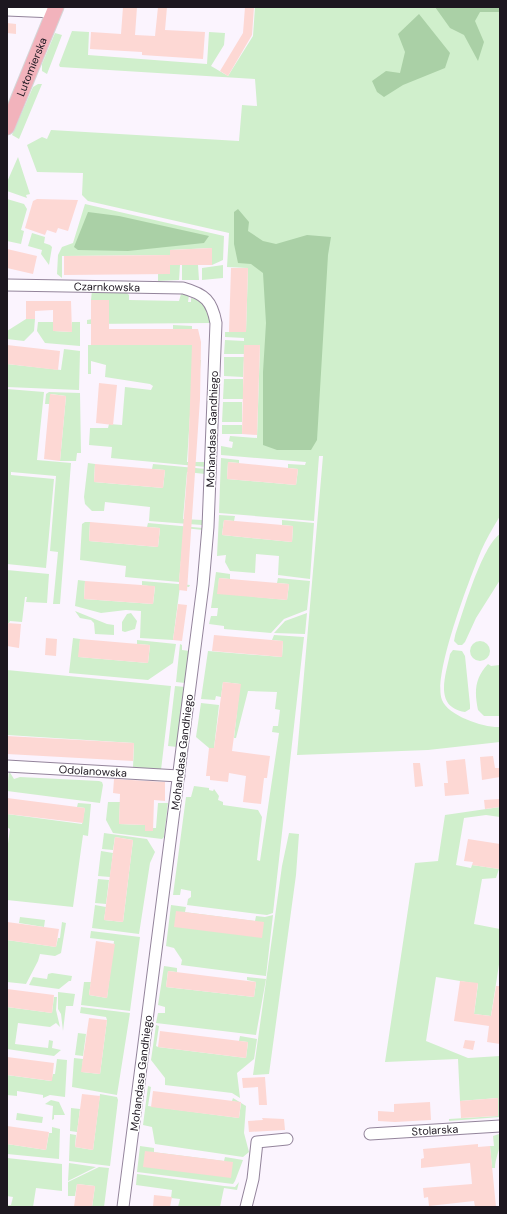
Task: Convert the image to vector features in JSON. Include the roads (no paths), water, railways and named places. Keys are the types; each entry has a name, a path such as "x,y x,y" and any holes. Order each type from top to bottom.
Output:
{"main road":[{"name":"Lutomierska","path":"9,118 55,9"}],"street":[{"path":"7,10 55,9"},
{"name":"Czarnkowska","path":"7,284 174,287 190,290 204,297"},
{"name":"Mohandasa Gandhiego","path":"123,1207 203,585 208,527 216,334 214,313 210,303 204,297"},
{"name":"Odolanowska","path":"7,766 179,776"},
{"name":"Stolarska","path":"370,1134 500,1126"},
{"path":"246,1207 253,1179 257,1142 287,1139"}]}
